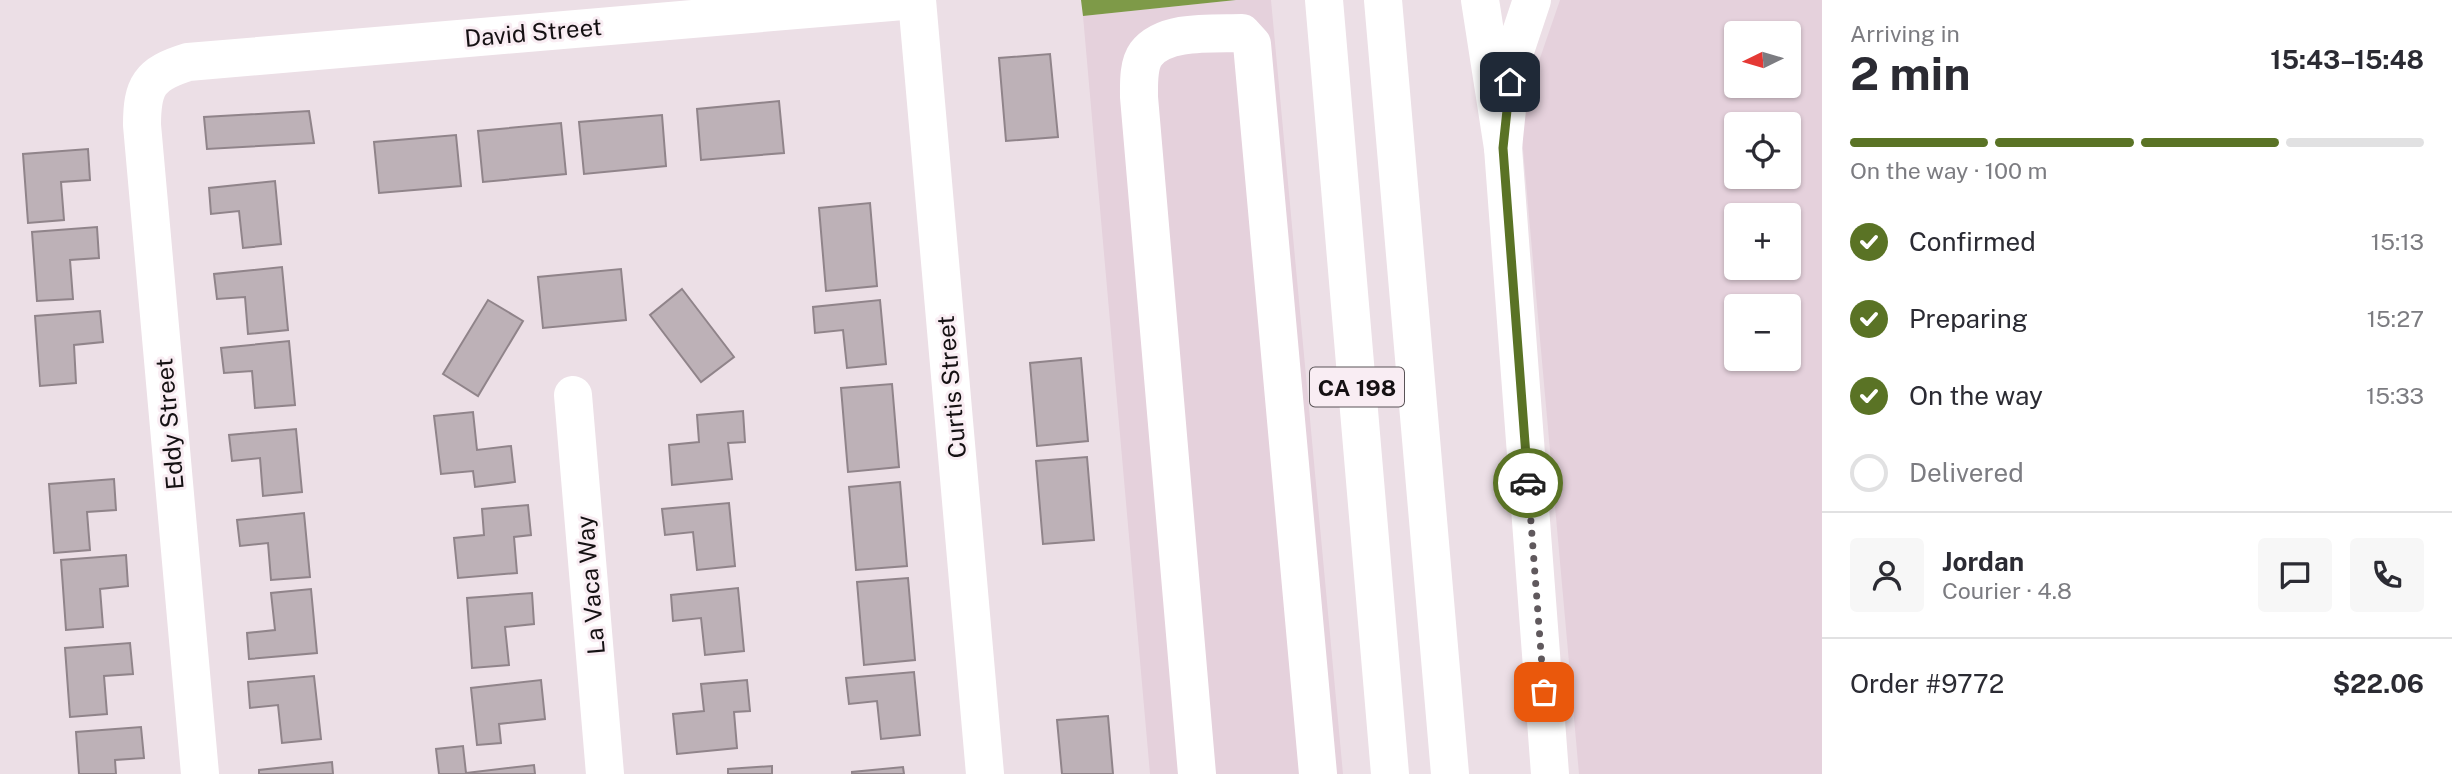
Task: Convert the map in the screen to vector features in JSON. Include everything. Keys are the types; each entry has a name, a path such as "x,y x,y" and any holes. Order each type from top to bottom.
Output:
{"main road":[{"name":"David Street","path":"154,76 188,62 916,0"},
{"name":"Curtis Street","path":"916,0 985,774"},
{"name":"CA 198","path":"1324,0 1390,774"},
{"name":"CA 198","path":"1383,0 1450,774"},
{"path":"1480,0 1503,148 1550,774"},
{"path":"1503,148 1513,60 1532,0"},
{"path":"1197,774 1139,97 1140,77 1146,53 1164,39 1242,33 1252,44 1318,774"},
{"name":"Eddy Street","path":"154,76 142,98 142,125 200,774"},
{"name":"La Vaca Way","path":"573,395 605,774"}],"shaded area":[{"path":"1081,0 1236,0 1083,16"},
{"path":"1236,0 1271,0 1343,774 1150,774 1083,16"},
{"path":"1560,0 1822,0 1822,774 1579,774 1520,116"}],"building":[{"path":"1050,54 1058,137 1006,141 999,58"},
{"path":"779,101 784,153 701,160 697,109"},
{"path":"309,111 314,143 207,149 204,117"},
{"path":"662,115 666,166 584,174 579,122"},
{"path":"561,123 566,174 483,182 478,131"},
{"path":"456,135 461,186 379,193 374,142"},
{"path":"88,149 90,180 61,182 64,220 28,223 23,154"},
{"path":"275,181 281,244 243,248 239,211 211,214 209,188"},
{"path":"870,203 877,286 826,291 819,208"},
{"path":"97,227 99,258 70,260 73,299 37,301 32,232"},
{"path":"282,267 288,330 248,334 245,297 217,299 214,274"},
{"path":"621,269 626,320 543,328 538,277"},
{"path":"682,289 734,357 701,382 650,315"},
{"path":"488,300 523,321 478,396 443,374"},
{"path":"880,300 886,364 847,368 843,330 815,333 813,307"},
{"path":"100,311 103,342 74,345 76,383 40,386 35,316"},
{"path":"289,341 295,405 255,408 252,371 224,373 221,348"},
{"path":"1081,358 1088,441 1037,446 1030,363"},
{"path":"892,384 899,467 848,472 841,388"},
{"path":"743,411 745,442 728,443 732,479 672,485 669,445 699,442 697,415"},
{"path":"473,412 477,450 511,446 515,482 475,487 473,471 441,474 434,416"},
{"path":"296,429 302,492 263,496 260,458 232,461 229,435"},
{"path":"1087,457 1094,540 1043,544 1036,461"},
{"path":"114,479 116,510 87,512 90,550 54,553 49,484"},
{"path":"900,482 907,566 856,570 849,487"},
{"path":"729,503 735,566 697,570 693,532 665,535 662,509"},
{"path":"528,505 531,535 514,537 517,573 458,578 454,538 484,535 482,509"},
{"path":"304,513 310,577 271,580 268,543 240,546 237,520"},
{"path":"126,555 128,586 100,589 103,627 66,630 61,560"},
{"path":"908,578 915,660 864,665 857,582"},
{"path":"738,588 744,651 705,655 701,618 673,621 671,595"},
{"path":"311,589 317,653 249,659 247,633 275,630 271,593"},
{"path":"532,593 534,624 505,627 509,665 472,668 467,598"},
{"path":"130,643 133,674 104,676 107,714 70,717 65,648"},
{"path":"914,672 920,735 881,739 877,701 849,704 846,678"},
{"path":"314,676 321,739 282,743 278,705 250,708 248,682"},
{"path":"541,680 545,719 499,724 501,743 477,745 471,688"},
{"path":"747,680 750,711 734,712 737,748 677,754 673,714 704,711 701,684"},
{"path":"1108,716 1113,774 1062,774 1057,720"},
{"path":"141,727 144,758 115,760 116,774 79,774 76,732"},
{"path":"463,746 466,773 534,765 535,774 439,774 436,749"},
{"path":"332,762 333,774 259,774 259,770"},
{"path":"772,766 772,774 728,774 728,769"},
{"path":"903,767 904,774 852,774 852,772"}],"way so far":[{"path":"1528,483 1544,692"}],"route":[{"path":"1510,82 1503,148 1528,483"}]}
